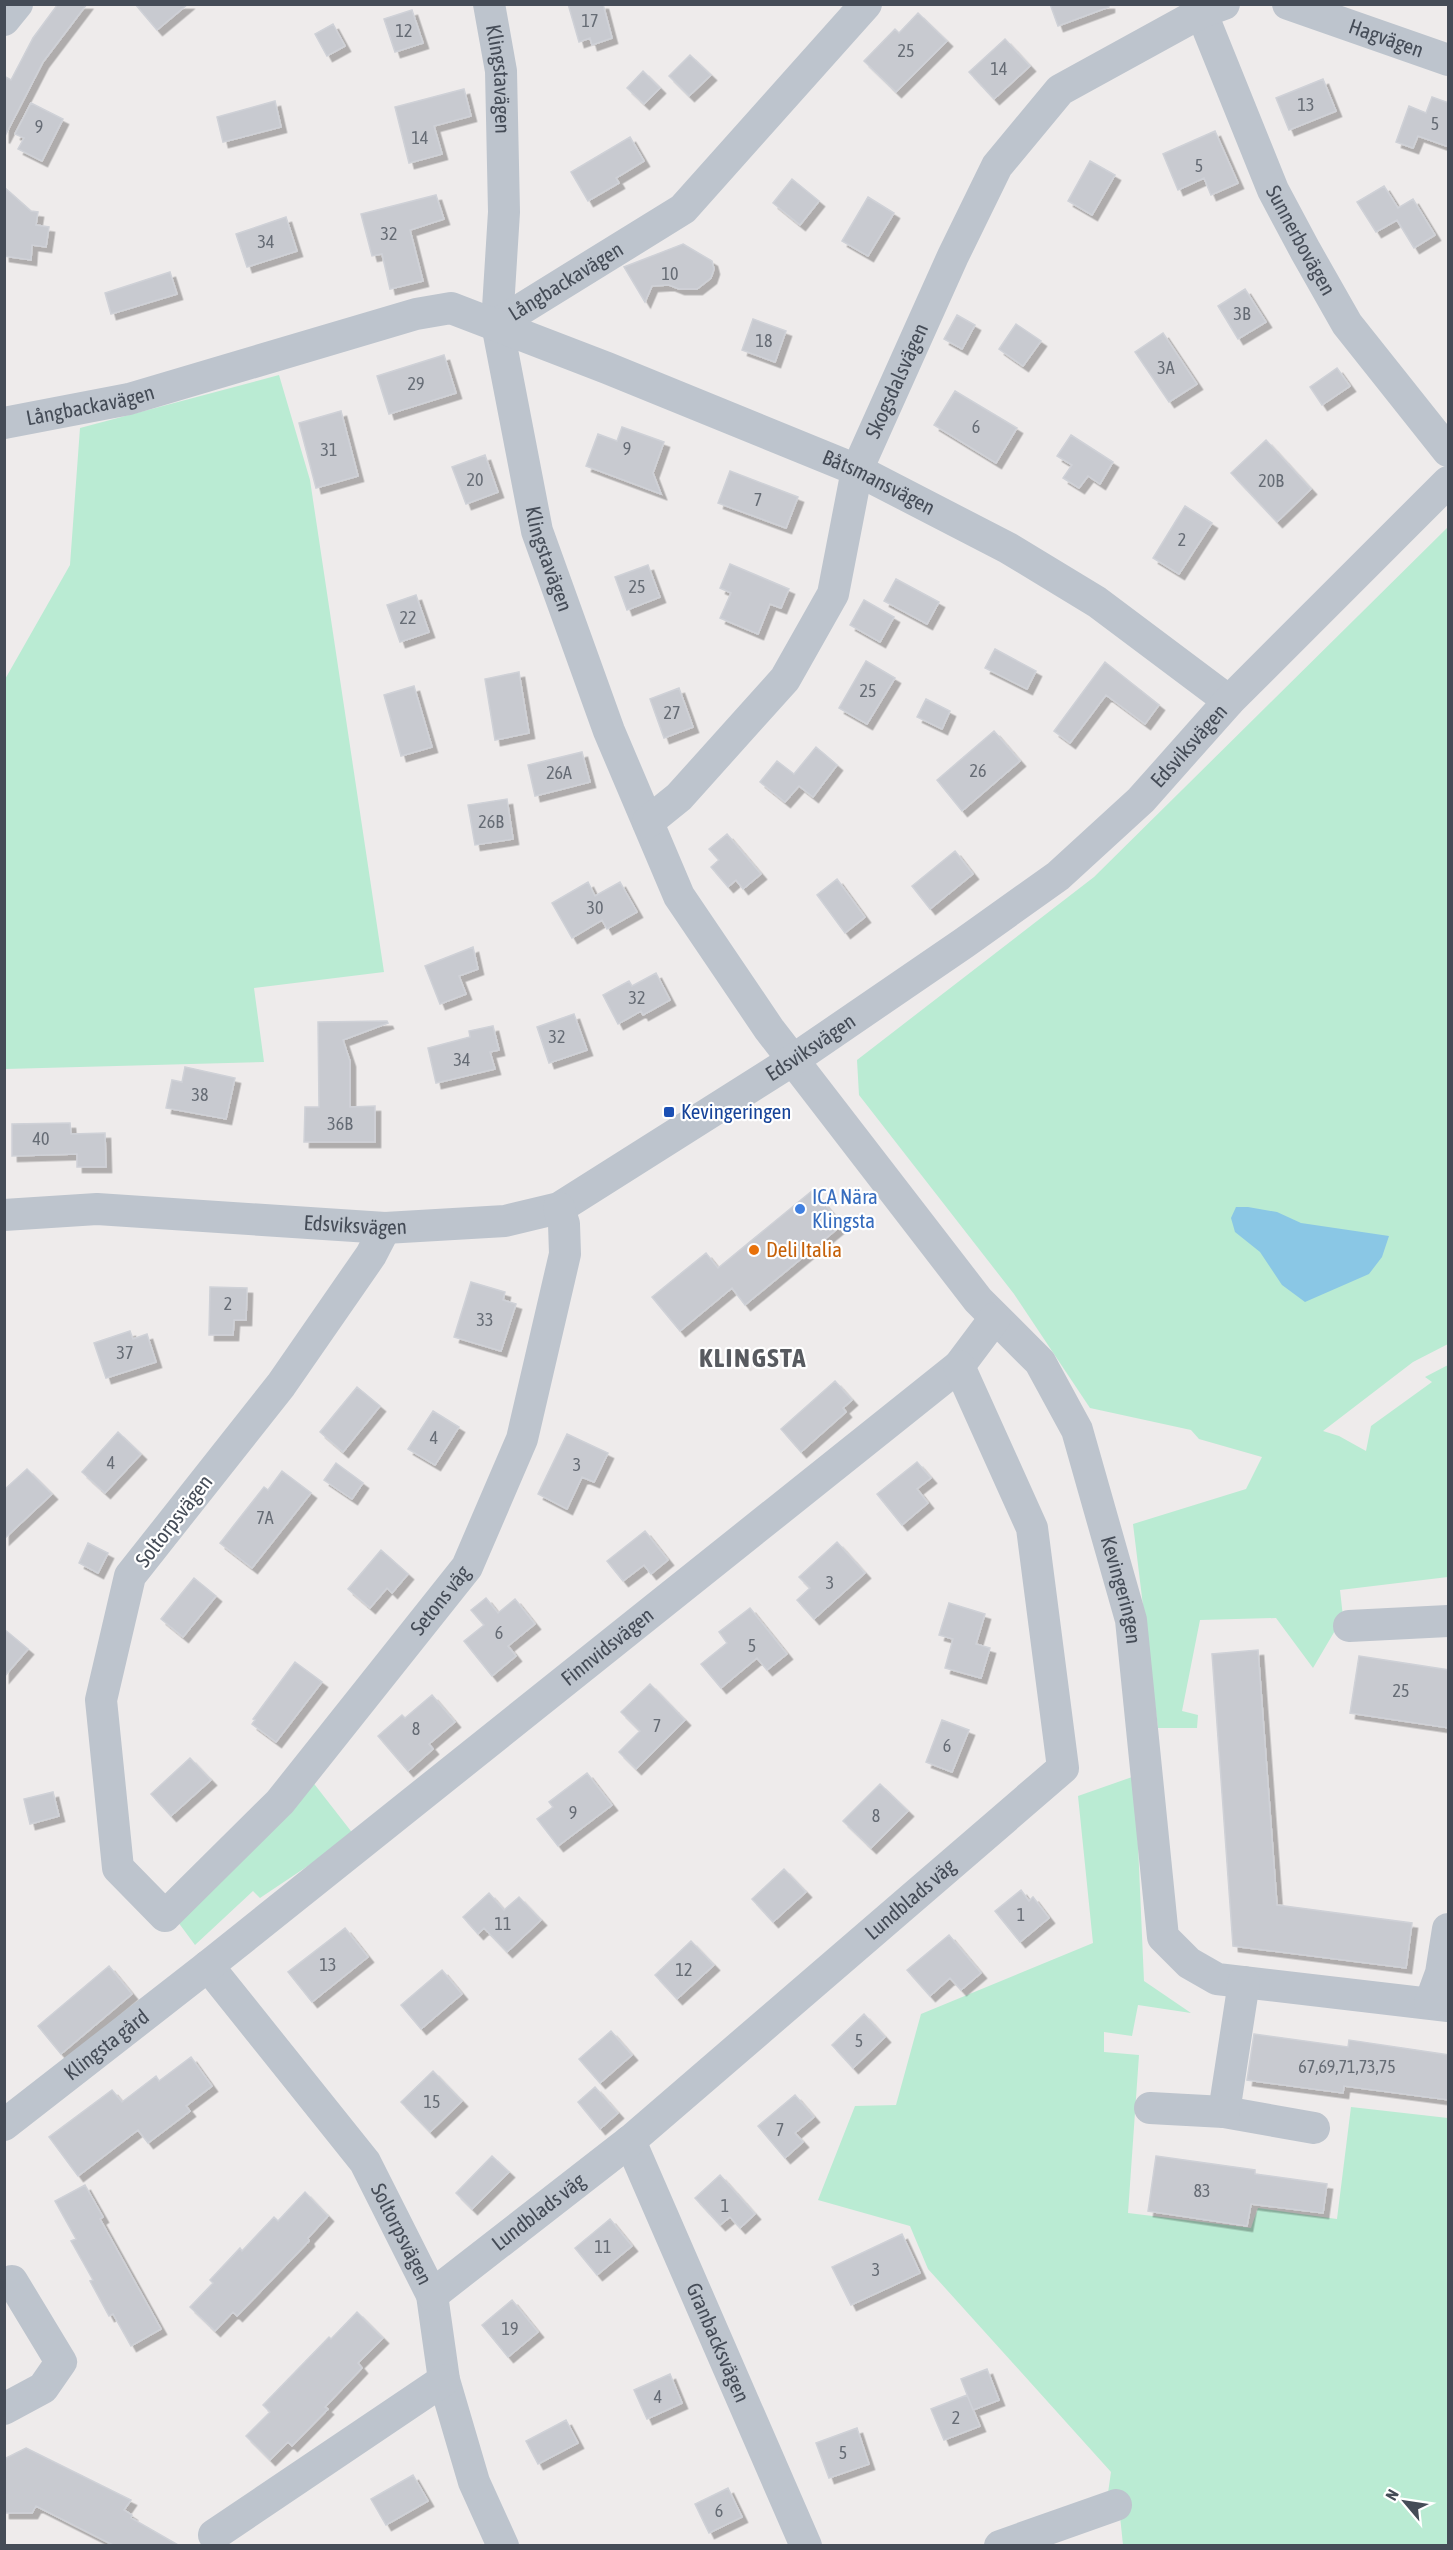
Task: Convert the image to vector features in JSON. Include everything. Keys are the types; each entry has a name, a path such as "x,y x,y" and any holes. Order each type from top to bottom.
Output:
{"street":[{"path":"4,20 17,4"},
{"name":"Klingstavägen","path":"489,4 501,71 504,212 497,324 537,531 609,731 679,896 769,1029 793,1060"},
{"name":"Hagvägen","path":"1288,4 1449,60"},
{"name":"Sunnerbovägen","path":"1208,7 1273,190 1305,250 1347,324 1449,451"},
{"name":"Skogsdalsvägen","path":"648,822 679,797 785,679 833,594 857,470 953,256 997,166 1060,90 1208,7"},
{"name":"Långbackavägen","path":"4,423 129,399 416,314 451,308 497,324 683,209 856,9"},
{"name":"Båtsmansvägen","path":"497,324 857,470 1008,548 1097,602 1229,701"},
{"name":"Edsviksvägen","path":"4,1215 97,1209 385,1228 505,1221 558,1208 793,1060 964,944 1058,876 1141,800 1229,701 1449,482"},
{"name":"Kevingeringen","path":"793,1060 978,1300 1040,1362 1077,1431 1131,1620 1163,1937 1189,1963 1217,1979 1439,2005 1441,1973 1449,1929"},
{"name":"Setons väg","path":"165,1916 280,1802 467,1567 522,1439 565,1254 564,1224 558,1208"},
{"name":"Soltorpsvägen","path":"165,1916 118,1868 100,1700 130,1576 281,1385 371,1256 385,1228"},
{"name":"Finnvidsvägen","path":"208,1966 959,1366 995,1318"},
{"name":"Lundblads väg","path":"432,2295 630,2141 1063,1768 1032,1528 959,1366"},
{"path":"1349,1626 1449,1621"},
{"name":"Soltorpsvägen","path":"208,1966 365,2162 432,2295 444,2380 474,2482 503,2546"},
{"name":"Klingsta gård","path":"4,2125 208,1966"},
{"path":"1224,2112 1244,1982"},
{"path":"1150,2108 1224,2112 1314,2128"},
{"name":"Granbacksvägen","path":"630,2141 806,2546"},
{"path":"4,2409 43,2388 61,2362 12,2282"},
{"path":"214,2535 444,2380"},
{"path":"1000,2546 1116,2505"}],"green space":[{"path":"279,375 310,480 384,972 254,988 264,1062 5,1069 4,681 70,565 80,428"},
{"path":"1448,527 1448,1344 1413,1362 1323,1431 1339,1436 1366,1451 1371,1426 1432,1382 1425,1377 1448,1365 1448,1577 1340,1590 1343,1617 1313,1668 1276,1618 1200,1620 1182,1711 1198,1715 1197,1728 1158,1728 1133,1524 1246,1489 1262,1457 1199,1439 1191,1430 1090,1408 1014,1294 859,1095 857,1060 1094,877"},
{"path":"308,1776 354,1835 260,1898 253,1891 195,1945 175,1918"},
{"path":"1135,1776 1144,1981 1191,2013 1138,2005 1132,2036 1104,2032 1104,2052 1139,2055 1128,2213 1251,2228 1258,2208 1337,2219 1351,2107 1448,2118 1448,2545 1123,2545 1120,2516 1108,2493 1111,2472 928,2269 910,2226 818,2200 855,2106 896,2105 921,2014 1093,1943 1078,1796"}],"water":[{"path":"1236,1207 1277,1212 1301,1223 1389,1236 1382,1257 1369,1274 1305,1302 1282,1285 1260,1252 1235,1232 1231,1218"}],"building":[{"path":"58,4 87,4 43,62 4,138 4,76 11,80 33,38"},
{"path":"135,4 188,4 157,30"},
{"path":"568,4 603,4 612,38 592,45 590,38 579,42"},
{"path":"1050,4 1109,4 1109,7 1058,26"},
{"path":"412,10 423,43 395,52 384,19"},
{"path":"918,13 947,41 896,92 864,61 895,29 899,33"},
{"path":"333,24 345,46 327,56 315,34"},
{"path":"1005,39 1030,66 994,99 969,72"},
{"path":"690,55 711,75 689,96 669,76"},
{"path":"643,71 660,88 644,104 627,88"},
{"path":"1323,79 1336,111 1289,130 1276,98"},
{"path":"464,89 471,116 434,126 442,154 409,163 395,107"},
{"path":"1432,97 1449,103 1449,147 1418,136 1413,148 1396,142 1409,106 1426,113"},
{"path":"275,101 281,127 223,142 217,117"},
{"path":"31,103 63,119 42,161 18,149 24,138 15,134"},
{"path":"1215,131 1238,183 1211,195 1204,178 1178,190 1163,154"},
{"path":"630,137 644,161 616,178 619,183 588,201 571,172"},
{"path":"1090,161 1115,175 1092,215 1068,201"},
{"path":"792,179 819,201 800,225 773,203"},
{"path":"1384,186 1398,208 1413,199 1435,235 1414,248 1397,220 1376,232 1357,202"},
{"path":"4,187 31,211 38,212 36,225 49,227 46,247 32,245 31,260 4,256"},
{"path":"436,195 444,219 410,230 423,281 390,289 382,254 372,256 361,214"},
{"path":"868,197 894,213 868,256 842,241"},
{"path":"286,217 297,251 247,267 236,234"},
{"path":"683,244 712,261 714,269 711,278 697,289 679,289 669,285 652,286 645,302 624,267"},
{"path":"170,272 177,294 111,314 105,293"},
{"path":"1245,289 1266,322 1238,339 1218,306"},
{"path":"957,315 975,325 962,349 944,339"},
{"path":"753,319 786,331 775,362 742,350"},
{"path":"1016,324 1041,341 1023,366 999,349"},
{"path":"1163,333 1197,384 1169,402 1135,352"},
{"path":"444,355 456,393 389,414 377,376"},
{"path":"1337,368 1350,386 1322,405 1310,387"},
{"path":"955,391 1017,428 996,463 934,425"},
{"path":"341,411 358,476 316,488 299,423"},
{"path":"622,427 664,442 653,473 661,494 586,466 598,434 617,441"},
{"path":"1071,435 1113,462 1100,484 1088,476 1079,488 1063,478 1072,465 1057,456"},
{"path":"1266,440 1311,489 1277,522 1231,473"},
{"path":"485,455 498,492 466,504 452,467"},
{"path":"730,471 798,497 786,528 718,503"},
{"path":"1185,506 1212,523 1179,574 1153,558"},
{"path":"730,564 789,589 781,608 770,604 758,634 720,618 731,593 720,588"},
{"path":"648,565 660,597 627,610 615,577"},
{"path":"896,579 939,602 927,624 884,601"},
{"path":"416,595 429,632 400,642 387,605"},
{"path":"864,600 894,617 880,642 850,625"},
{"path":"995,649 1036,671 1027,689 985,668"},
{"path":"866,661 895,678 867,724 839,708"},
{"path":"1105,662 1159,705 1145,724 1106,695 1070,743 1054,731"},
{"path":"519,672 529,733 495,740 485,679"},
{"path":"414,686 432,747 401,756 384,695"},
{"path":"679,688 693,727 664,738 650,699"},
{"path":"926,699 950,711 942,729 917,717"},
{"path":"994,731 1020,761 962,811 937,780"},
{"path":"816,747 837,765 813,797 799,786 785,802 760,782 777,761 794,774"},
{"path":"582,752 590,782 535,796 528,765"},
{"path":"507,799 513,839 475,845 468,805"},
{"path":"727,834 761,874 743,889 736,880 728,887 711,867 719,860 709,849"},
{"path":"955,851 973,874 930,909 912,886"},
{"path":"837,879 865,917 845,933 817,895"},
{"path":"588,882 595,896 620,882 637,912 607,929 602,920 572,938 552,903"},
{"path":"473,947 478,969 459,976 466,994 440,1004 425,966"},
{"path":"656,973 670,1000 643,1015 641,1011 618,1024 603,995 629,981 632,986"},
{"path":"574,1014 587,1050 549,1063 537,1027"},
{"path":"387,1021 388,1023 343,1040 350,1061 350,1107 375,1106 375,1142 304,1142 305,1107 319,1107 318,1022"},
{"path":"493,1026 499,1050 490,1052 495,1069 436,1083 428,1048 470,1037 469,1031"},
{"path":"185,1067 235,1078 226,1119 166,1108 172,1080 182,1082"},
{"path":"70,1123 71,1134 105,1133 106,1167 77,1167 77,1154 12,1156 12,1124"},
{"path":"813,1190 842,1225 745,1305 732,1288 680,1331 652,1297 706,1253 718,1268"},
{"path":"471,1282 505,1292 503,1300 516,1304 501,1351 454,1337"},
{"path":"210,1287 247,1288 246,1320 234,1320 233,1335 209,1335"},
{"path":"130,1331 133,1339 147,1334 156,1362 106,1378 94,1343"},
{"path":"835,1381 852,1400 843,1408 846,1412 801,1452 781,1429"},
{"path":"357,1387 380,1406 343,1452 320,1432"},
{"path":"433,1411 459,1427 435,1465 408,1449"},
{"path":"118,1432 141,1454 105,1493 82,1472"},
{"path":"567,1434 608,1453 594,1482 582,1477 567,1509 538,1494"},
{"path":"917,1462 931,1478 917,1489 928,1503 902,1525 877,1494"},
{"path":"336,1463 363,1483 352,1499 324,1480"},
{"path":"27,1469 52,1494 4,1539 4,1490"},
{"path":"282,1471 311,1493 252,1568 220,1543 264,1487 268,1490"},
{"path":"645,1531 668,1560 651,1574 644,1565 623,1581 607,1561"},
{"path":"837,1542 865,1573 814,1619 797,1600 810,1588 799,1577"},
{"path":"88,1543 108,1553 98,1573 79,1563"},
{"path":"381,1550 408,1574 392,1593 387,1588 370,1608 348,1589"},
{"path":"194,1578 216,1596 183,1637 161,1619"},
{"path":"486,1598 498,1613 515,1599 535,1624 508,1646 516,1656 492,1676 464,1641 484,1625 471,1610"},
{"path":"949,1603 985,1614 976,1644 990,1648 981,1678 945,1668 953,1639 939,1635"},
{"path":"750,1608 787,1654 767,1670 757,1658 721,1688 701,1664 727,1643 719,1632"},
{"path":"4,1629 28,1649 4,1677"},
{"path":"1258,1650 1277,1905 1412,1923 1406,1968 1233,1946 1212,1654"},
{"path":"1359,1656 1449,1670 1449,1728 1350,1713"},
{"path":"295,1662 322,1682 276,1742 252,1724 255,1720 253,1719"},
{"path":"650,1684 685,1720 636,1769 619,1752 640,1731 621,1712"},
{"path":"432,1695 455,1722 429,1744 433,1749 408,1771 378,1736 402,1715 405,1718"},
{"path":"942,1720 969,1730 952,1772 926,1762"},
{"path":"190,1758 211,1780 171,1816 151,1794"},
{"path":"587,1773 612,1805 558,1846 537,1819 553,1807 549,1802"},
{"path":"880,1784 908,1811 871,1848 843,1821"},
{"path":"53,1792 59,1816 30,1824 24,1799"},
{"path":"784,1869 806,1892 773,1922 752,1899"},
{"path":"1021,1890 1029,1901 1033,1897 1049,1918 1020,1942 995,1911"},
{"path":"489,1893 504,1910 519,1897 541,1920 507,1952 484,1928 478,1934 463,1917"},
{"path":"345,1928 368,1957 312,2002 288,1972"},
{"path":"949,1935 981,1973 961,1990 950,1978 930,1996 907,1970"},
{"path":"691,1941 714,1965 677,1999 655,1975"},
{"path":"109,1966 132,1994 61,2054 38,2026"},
{"path":"442,1970 462,1994 421,2029 401,2005"},
{"path":"864,2014 885,2037 853,2068 832,2045"},
{"path":"611,2031 632,2055 600,2083 579,2059"},
{"path":"1254,2034 1348,2047 1349,2040 1449,2055 1449,2100 1344,2086 1343,2093 1247,2080"},
{"path":"191,2057 212,2086 186,2106 190,2111 148,2143 138,2130 78,2176 49,2137 112,2090 122,2102 156,2076 159,2081"},
{"path":"433,2071 462,2101 430,2132 401,2102"},
{"path":"595,2087 618,2113 600,2129 578,2102"},
{"path":"795,2095 814,2117 795,2133 803,2142 785,2158 758,2126"},
{"path":"492,2156 509,2172 472,2209 456,2193"},
{"path":"1156,2156 1255,2170 1255,2174 1327,2184 1323,2213 1251,2204 1247,2226 1148,2211"},
{"path":"720,2175 755,2214 740,2228 730,2217 720,2225 695,2198"},
{"path":"85,2185 103,2217 100,2219 161,2329 131,2346 113,2314 109,2316 90,2281 93,2280 71,2241 76,2239 55,2201"},
{"path":"305,2192 328,2216 308,2238 309,2241 237,2316 233,2312 215,2331 190,2307 213,2283 210,2280 240,2248 242,2251 274,2217 278,2221"},
{"path":"610,2219 632,2246 597,2275 575,2248"},
{"path":"902,2234 920,2273 851,2305 832,2267"},
{"path":"512,2300 538,2332 508,2357 482,2325"},
{"path":"357,2312 383,2338 358,2363 362,2368 325,2407 328,2409 292,2446 288,2442 270,2460 246,2436 270,2412 263,2405 329,2337 331,2339"},
{"path":"987,2369 999,2400 973,2410 961,2379"},
{"path":"670,2374 682,2403 647,2419 634,2390"},
{"path":"967,2395 980,2426 944,2440 931,2409"},
{"path":"566,2420 578,2443 538,2464 526,2441"},
{"path":"857,2428 869,2464 829,2478 816,2443"},
{"path":"26,2448 131,2500 124,2510 132,2515 131,2518 180,2546 115,2546 36,2506 32,2513 4,2513 4,2459"},
{"path":"413,2475 428,2501 386,2525 371,2499"},
{"path":"728,2488 742,2517 709,2533 695,2504"}],"place":[{"name":"Kevingeringen","path":"669,1112"},
{"name":"ICA Nära Klingsta","path":"800,1209"},
{"name":"Deli Italia","path":"754,1250"}],"district":[{"name":"KLINGSTA","path":"753,1358"}]}
